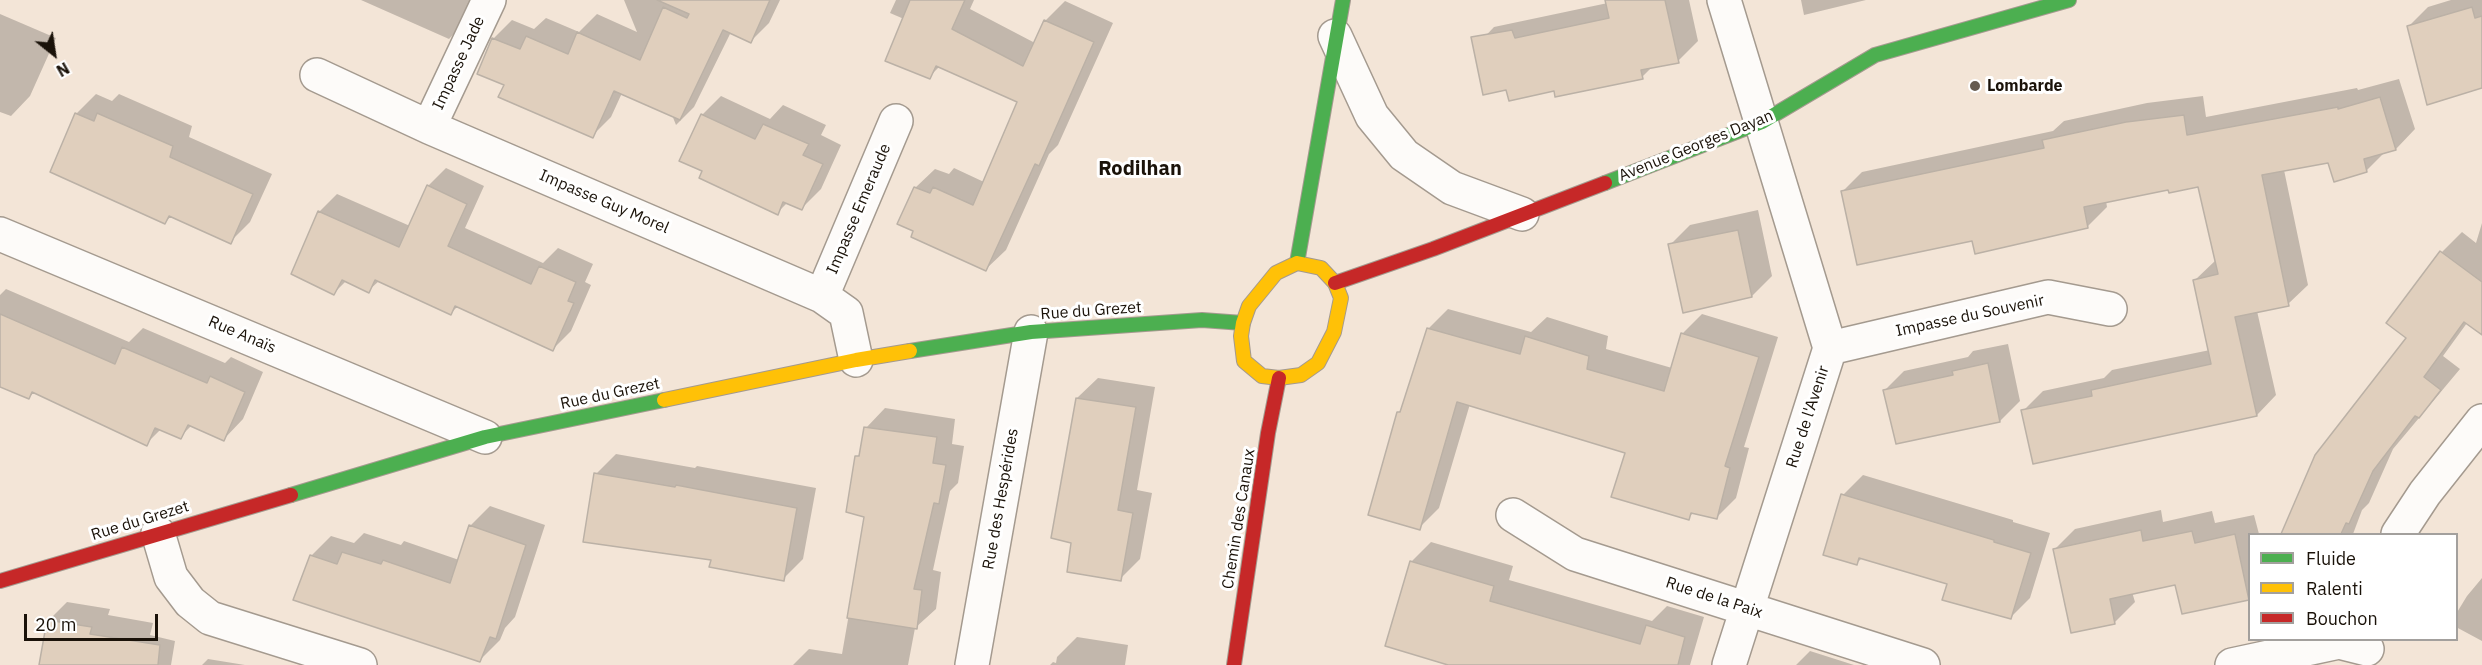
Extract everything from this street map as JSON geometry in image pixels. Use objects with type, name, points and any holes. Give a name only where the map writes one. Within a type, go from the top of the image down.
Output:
[{"type":"street","name":"Impasse Jade","points":[[429,127],[489,0]]},
{"type":"street","points":[[1297,262],[1342,0]]},
{"type":"street","name":"Rue de l'Avenir","points":[[1724,0],[1830,348],[1729,665]]},
{"type":"street","name":"Avenue Georges Dayan","points":[[1335,283],[1762,122],[1875,55],[2069,0]]},
{"type":"street","points":[[1335,36],[1372,116],[1404,155],[1452,188],[1522,214]]},
{"type":"street","name":"Impasse Guy Morel","points":[[317,75],[429,127],[822,296],[846,313],[856,360]]},
{"type":"street","name":"Impasse Emeraude","points":[[822,296],[896,121]]},
{"type":"street","name":"Rue Anaïs","points":[[0,234],[485,437]]},
{"type":"street","points":[[1297,262],[1321,268],[1335,283],[1341,298],[1334,332],[1318,363],[1302,375],[1279,378],[1262,376],[1244,361],[1241,336],[1248,306],[1276,273],[1297,262]]},
{"type":"street","name":"Impasse du Souvenir","points":[[1830,348],[2048,297],[2110,309]]},
{"type":"street","name":"Rue du Grezet","points":[[0,581],[158,532],[485,437],[856,360],[1031,332],[1202,320],[1243,324]]},
{"type":"street","name":"Rue des Hespérides","points":[[972,665],[1031,332]]},
{"type":"street","name":"Chemin des Canaux","points":[[1234,665],[1268,433],[1279,378]]},
{"type":"street","points":[[2399,533],[2425,493],[2482,421]]},
{"type":"street","name":"Rue de la Paix","points":[[1513,515],[1575,554],[1923,665]]},
{"type":"street","points":[[158,532],[171,577],[190,602],[210,618],[360,665]]},
{"type":"street","points":[[2232,665],[2339,642],[2367,651]]},
{"type":"building","points":[[657,0],[770,0],[751,43],[723,30],[680,120],[614,91],[593,138],[498,97],[504,85],[477,74],[492,38],[520,49],[526,36],[568,54],[577,32],[640,60],[663,7],[687,18],[689,14]]},
{"type":"building","points":[[910,0],[965,0],[952,29],[1023,66],[1044,20],[1094,42],[1039,166],[1035,164],[986,271],[911,237],[913,231],[897,224],[914,187],[930,193],[933,187],[973,205],[1017,102],[936,66],[930,79],[885,61]]},
{"type":"building","points":[[1605,0],[1665,0],[1679,63],[1641,70],[1643,79],[1555,97],[1554,91],[1509,101],[1506,90],[1483,95],[1471,37],[1512,30],[1515,38],[1609,18]]},
{"type":"building","points":[[2472,7],[2475,18],[2482,16],[2482,88],[2427,105],[2407,26]]},
{"type":"building","points":[[2380,97],[2396,150],[2364,159],[2367,172],[2334,182],[2328,163],[2262,175],[2289,306],[2235,317],[2257,416],[2033,464],[2021,410],[2092,396],[2091,390],[2211,364],[2193,280],[2218,274],[2198,187],[2169,193],[2168,190],[2084,207],[2088,228],[1975,254],[1972,241],[1857,265],[1841,191],[2044,148],[2042,140],[2126,122],[2184,115],[2187,135],[2338,107],[2338,109]]},
{"type":"building","points":[[75,113],[94,121],[97,113],[173,146],[170,157],[253,194],[231,244],[169,216],[165,224],[50,172]]},
{"type":"building","points":[[701,114],[755,139],[763,124],[809,144],[803,155],[823,164],[802,210],[783,202],[778,215],[699,178],[702,171],[679,161]]},
{"type":"building","points":[[427,185],[467,204],[448,246],[531,284],[539,266],[576,282],[568,301],[574,303],[553,351],[455,306],[451,315],[375,280],[369,293],[342,280],[334,295],[291,274],[318,211],[399,247]]},
{"type":"building","points":[[1738,230],[1752,297],[1683,313],[1668,244]]},
{"type":"building","points":[[2440,251],[2482,282],[2482,335],[2464,322],[2424,377],[2441,390],[2419,418],[2415,416],[2373,471],[2349,524],[2346,523],[2341,533],[2281,533],[2315,455],[2406,338],[2386,323]]},
{"type":"building","points":[[0,314],[115,364],[122,347],[207,383],[210,376],[245,392],[224,441],[188,425],[181,439],[155,428],[147,446],[32,392],[29,399],[0,387]]},
{"type":"building","points":[[1427,328],[1520,354],[1525,336],[1589,356],[1587,369],[1664,391],[1681,333],[1759,357],[1725,466],[1730,468],[1717,519],[1691,513],[1689,520],[1611,497],[1625,453],[1457,402],[1420,530],[1368,515],[1397,412],[1400,412]]},
{"type":"building","points":[[1988,363],[2000,422],[1896,444],[1883,390],[1953,375],[1952,371]]},
{"type":"building","points":[[1076,398],[1136,407],[1118,510],[1133,513],[1121,581],[1067,572],[1071,543],[1051,538]]},
{"type":"building","points":[[864,427],[937,437],[933,463],[946,465],[939,504],[934,503],[914,589],[922,590],[917,629],[847,618],[864,517],[846,512],[855,456],[859,456]]},
{"type":"building","points":[[594,473],[675,487],[676,485],[797,508],[784,581],[709,567],[711,560],[583,542]]},
{"type":"building","points":[[1841,494],[2031,553],[2011,619],[1942,600],[1947,584],[1859,558],[1857,565],[1823,555]]},
{"type":"building","points":[[469,525],[526,545],[496,639],[490,637],[480,662],[293,600],[310,555],[337,564],[342,552],[381,564],[383,560],[450,583]]},
{"type":"building","points":[[2141,530],[2143,541],[2192,531],[2195,543],[2235,534],[2248,600],[2182,614],[2175,585],[2110,599],[2115,624],[2071,633],[2053,549]]},
{"type":"building","points":[[1410,561],[1494,586],[1490,601],[1640,644],[1646,625],[1685,637],[1678,665],[1448,665],[1385,646]]},
{"type":"building","points":[[47,620],[92,627],[90,634],[160,645],[158,665],[39,665]]},
{"type":"traffic: fast","points":[[1297,263],[1343,0]]},
{"type":"traffic: fast","points":[[1605,183],[1762,122],[1875,55],[2069,0]]},
{"type":"traffic: fast","points":[[910,351],[1031,332],[1202,320],[1243,323]]},
{"type":"traffic: fast","points":[[291,495],[485,437],[664,400]]},
{"type":"traffic: slow","points":[[1297,263],[1321,268],[1335,283],[1341,298],[1334,332],[1318,363],[1301,375],[1279,378],[1262,376],[1244,361],[1241,336],[1243,323],[1249,306],[1276,273],[1297,263]]},
{"type":"traffic: slow","points":[[664,400],[910,351]]},
{"type":"traffic: jam","points":[[1335,283],[1433,249],[1605,183]]},
{"type":"traffic: jam","points":[[1234,665],[1268,433],[1279,378]]},
{"type":"traffic: jam","points":[[0,581],[291,495]]},
{"type":"place","name":"Lombarde","points":[[1975,86]]},
{"type":"district","name":"Rodilhan","points":[[1140,169]]}]
